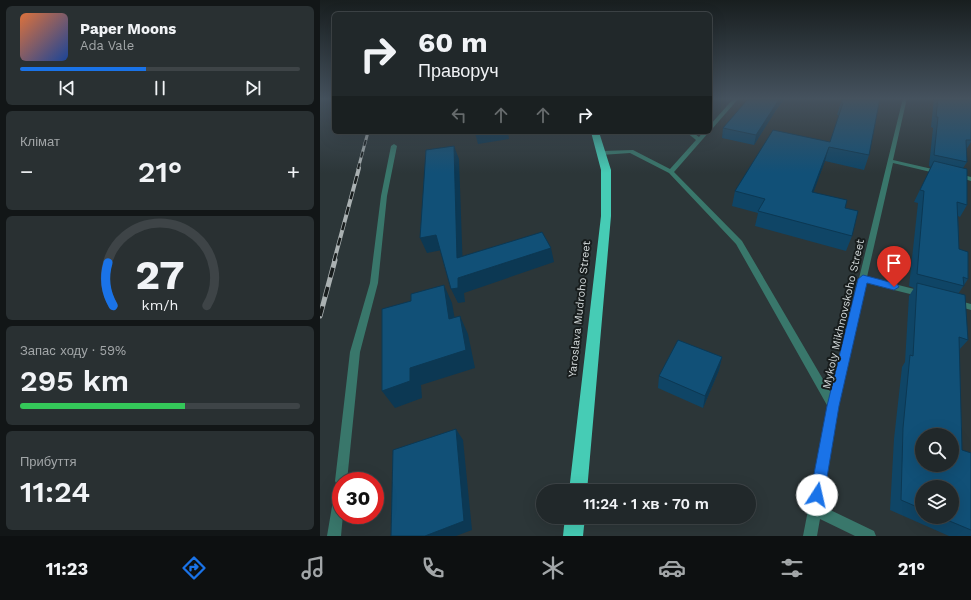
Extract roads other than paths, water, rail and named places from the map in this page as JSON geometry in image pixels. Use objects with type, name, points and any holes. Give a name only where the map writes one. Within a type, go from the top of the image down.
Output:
[{"type":"highway","name":"Yaroslava Mudroho Street","points":[[579,484],[606,216],[606,170],[596,134]]},
{"type":"highway","points":[[573,536],[574,524]]},
{"type":"street","name":"Mykoly Mikhnovskoho Street","points":[[810,536],[833,406],[899,123]]},
{"type":"street","points":[[692,134],[699,140]]},
{"type":"street","points":[[671,172],[704,134]]},
{"type":"street","points":[[343,472],[355,352],[374,283],[384,196],[394,146]]},
{"type":"street","points":[[601,153],[631,151],[671,172],[739,243],[833,406]]},
{"type":"street","points":[[891,161],[971,179]]},
{"type":"street","points":[[863,279],[932,297]]},
{"type":"street","points":[[948,301],[971,307]]},
{"type":"street","points":[[814,510],[869,536]]},
{"type":"street","points":[[334,536],[336,524]]},
{"type":"railway","points":[[358,169],[367,134]]},
{"type":"railway","points":[[334,261],[359,168]]},
{"type":"railway","points":[[320,316],[335,260]]}]
